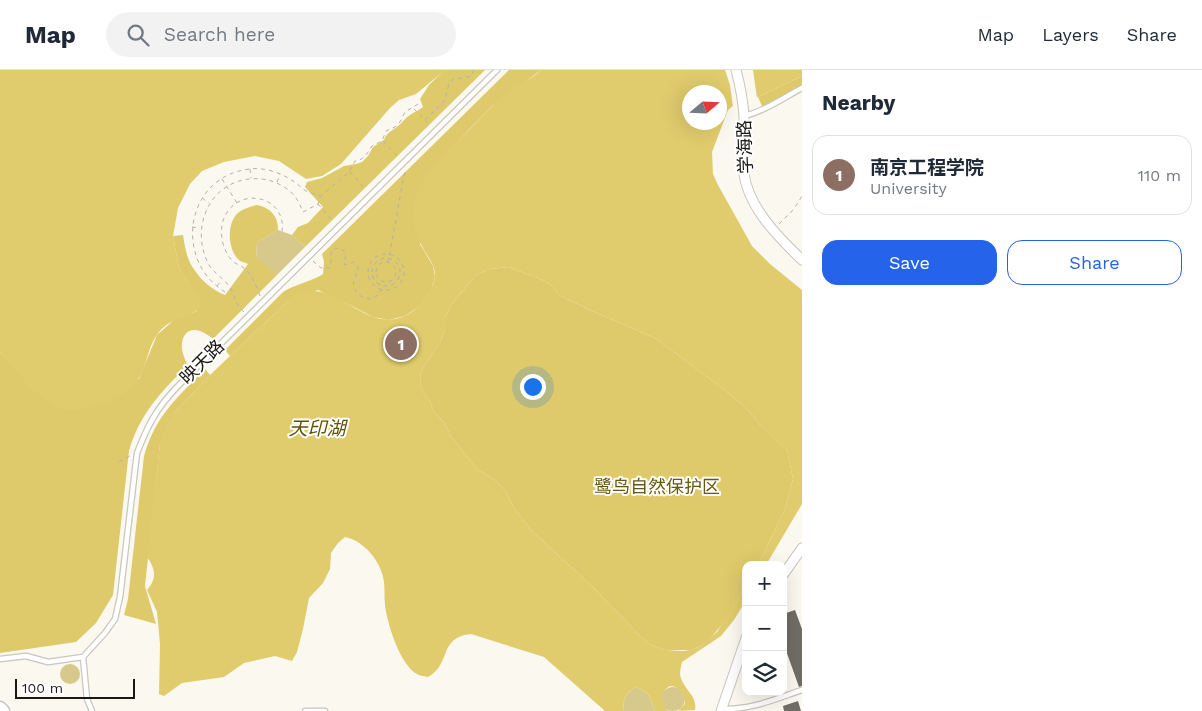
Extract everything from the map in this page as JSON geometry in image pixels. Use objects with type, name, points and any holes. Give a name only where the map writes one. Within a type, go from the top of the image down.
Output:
[{"type":"street","name":"学海路","points":[[736,70],[744,116],[744,175],[749,191],[760,213],[802,260]]},
{"type":"street","points":[[787,569],[802,548]]},
{"type":"street","points":[[722,710],[742,650]]},
{"type":"street","points":[[0,708],[3,711]]},
{"type":"lane","name":"映天路","points":[[83,657],[106,633],[114,619],[122,582],[137,453],[144,434],[156,412],[165,400],[497,70]]},
{"type":"lane","points":[[744,116],[771,106],[802,88]]},
{"type":"lane","points":[[0,659],[26,656],[48,662],[83,657],[87,699],[92,711]]},
{"type":"lane","points":[[722,710],[753,707],[802,690]]},
{"type":"lane","points":[[305,711],[325,711]]},
{"type":"path","points":[[425,120],[445,100],[449,83],[474,75],[474,70]]},
{"type":"path","points":[[244,312],[236,305],[229,286],[208,263],[203,251],[201,228],[204,213],[217,194],[227,187],[251,179],[262,179],[276,182],[287,189],[296,198],[303,212],[318,204],[321,196],[349,172],[355,162],[362,159],[372,146],[382,141],[386,131],[400,122],[405,112],[418,104]]},
{"type":"path","points":[[414,108],[432,127]]},
{"type":"path","points":[[382,141],[400,158]]},
{"type":"path","points":[[388,262],[405,168]]},
{"type":"path","points":[[250,169],[251,179]]},
{"type":"path","points":[[225,292],[216,287],[200,267],[194,247],[192,227],[202,198],[209,188],[234,172],[264,169],[280,174],[305,190],[321,196]]},
{"type":"path","points":[[349,172],[367,191]]},
{"type":"path","points":[[276,182],[280,174]]},
{"type":"path","points":[[221,179],[237,204]]},
{"type":"path","points":[[773,228],[794,208],[802,196]]},
{"type":"path","points":[[202,198],[210,203]]},
{"type":"path","points":[[260,296],[250,275],[229,256],[223,244],[221,234],[222,223],[230,209],[247,199],[256,198],[273,204],[282,220],[282,232]]},
{"type":"path","points":[[318,204],[334,223]]},
{"type":"path","points":[[192,227],[201,228]]},
{"type":"path","points":[[312,260],[320,268],[326,269],[331,266],[330,256],[333,250],[335,248],[343,250],[346,254],[345,265],[353,262],[357,266],[358,271],[354,284],[359,294],[366,299],[371,299],[376,297],[381,290]]},
{"type":"path","points":[[383,253],[390,254],[400,260],[403,265],[404,276],[402,282],[393,289],[381,290],[371,283],[367,271],[372,259],[383,253]]},
{"type":"path","points":[[384,258],[389,258],[398,264],[400,274],[396,283],[386,286],[377,283],[372,274],[375,264],[384,258]]},
{"type":"path","points":[[388,262],[396,270],[394,278],[387,282],[380,279],[377,272],[380,265],[388,262]]},
{"type":"path","points":[[200,267],[208,263]]},
{"type":"path","points":[[216,287],[222,280]]},
{"type":"path","points":[[119,462],[131,456]]},
{"type":"shaded area","points":[[278,230],[292,235],[305,247],[277,275],[256,258],[257,242]]},
{"type":"shaded area","points":[[70,664],[77,667],[80,674],[77,681],[70,684],[63,681],[60,674],[63,667]]},
{"type":"shaded area","points":[[637,687],[648,694],[655,711],[624,711],[626,696]]},
{"type":"shaded area","points":[[673,687],[682,690],[685,699],[682,708],[673,711],[664,708],[661,699],[664,690]]},
{"type":"green space","points":[[444,70],[485,70],[305,247],[292,235],[298,227],[308,223],[323,207],[305,187],[307,182],[322,178],[344,166],[362,162],[373,147],[384,140],[408,116],[423,107],[420,99],[429,85]]},
{"type":"green space","points":[[509,70],[541,70],[492,106],[434,166],[420,244],[433,266],[435,277],[431,290],[421,305],[405,316],[389,320],[373,317],[318,290],[288,301],[230,356],[225,350],[283,292],[323,274],[324,262],[322,254]]},
{"type":"green space","points":[[802,76],[802,85],[762,106],[758,97]]},
{"type":"green space","points":[[257,205],[273,213],[277,221],[278,230],[257,242],[256,257],[277,275],[213,339],[196,330],[185,334],[182,340],[182,348],[188,365],[160,394],[145,414],[129,451],[113,595],[96,623],[76,642],[0,653],[0,352],[33,389],[139,379],[157,335],[175,319],[197,311],[189,283],[179,268],[173,236],[183,235],[189,261],[197,274],[213,289],[225,295],[248,264],[239,260],[235,255],[231,245],[230,228],[236,215],[247,208]]},
{"type":"green space","name":"鹭鸟自然保护区","points":[[508,267],[538,278],[551,285],[559,295],[655,338],[727,392],[749,411],[760,425],[787,450],[793,479],[785,509],[760,561],[742,561],[742,592],[724,622],[709,640],[701,646],[690,650],[665,650],[651,645],[640,636],[595,589],[531,530],[514,508],[505,490],[495,480],[477,469],[450,435],[445,423],[434,412],[430,401],[423,392],[420,382],[421,371],[440,343],[445,330],[445,318],[452,304],[476,275],[490,269]]},
{"type":"green space","points":[[205,369],[210,375],[174,413],[160,444],[145,586],[156,624],[124,615],[128,599],[144,456],[155,429],[168,408]]},
{"type":"water","points":[[0,70],[445,70],[416,94],[399,100],[341,164],[322,176],[306,179],[279,161],[255,156],[224,162],[202,171],[190,184],[178,208],[173,236],[179,268],[201,300],[202,307],[173,321],[162,329],[151,346],[140,376],[128,390],[108,402],[73,410],[62,409],[42,397],[23,379],[0,352]]},
{"type":"water","name":"天印湖","points":[[541,70],[802,70],[802,76],[758,97],[734,105],[727,113],[727,85],[682,85],[682,130],[720,130],[712,152],[713,174],[718,185],[752,246],[770,264],[802,290],[802,504],[768,561],[760,561],[785,509],[793,479],[787,450],[760,425],[749,411],[727,392],[655,338],[559,295],[551,285],[538,278],[508,267],[490,269],[476,275],[452,304],[445,318],[445,330],[440,343],[421,371],[420,382],[423,392],[430,401],[434,412],[445,423],[450,435],[477,469],[495,480],[505,490],[514,508],[531,530],[595,589],[651,645],[665,650],[683,651],[701,646],[717,632],[742,591],[742,607],[721,636],[682,662],[681,679],[694,700],[695,710],[678,711],[685,704],[684,697],[680,689],[670,686],[662,695],[662,702],[669,711],[655,711],[648,694],[637,687],[626,696],[624,711],[605,711],[544,657],[471,634],[461,636],[449,645],[435,672],[428,677],[418,675],[405,662],[395,643],[386,613],[383,575],[376,560],[366,548],[345,537],[331,553],[330,569],[323,583],[309,598],[297,652],[292,661],[275,656],[244,663],[224,677],[182,683],[164,696],[159,694],[160,644],[157,612],[147,590],[154,578],[154,570],[147,557],[160,444],[166,426],[174,413],[210,375],[288,301],[300,293],[317,291],[330,295],[380,319],[393,319],[414,311],[424,301],[435,277],[432,264],[417,236],[414,224],[413,207],[418,191],[429,172],[496,102],[510,90]]},
{"type":"pier","points":[[725,70],[753,70],[757,98],[733,107],[730,85]]},
{"type":"building","points":[[795,610],[802,629],[802,686],[799,687],[787,653],[787,613]]},
{"type":"building","points":[[798,701],[801,711],[784,711],[783,706]]},
{"type":"place","name":"南京工程学院","points":[[401,344]]}]
